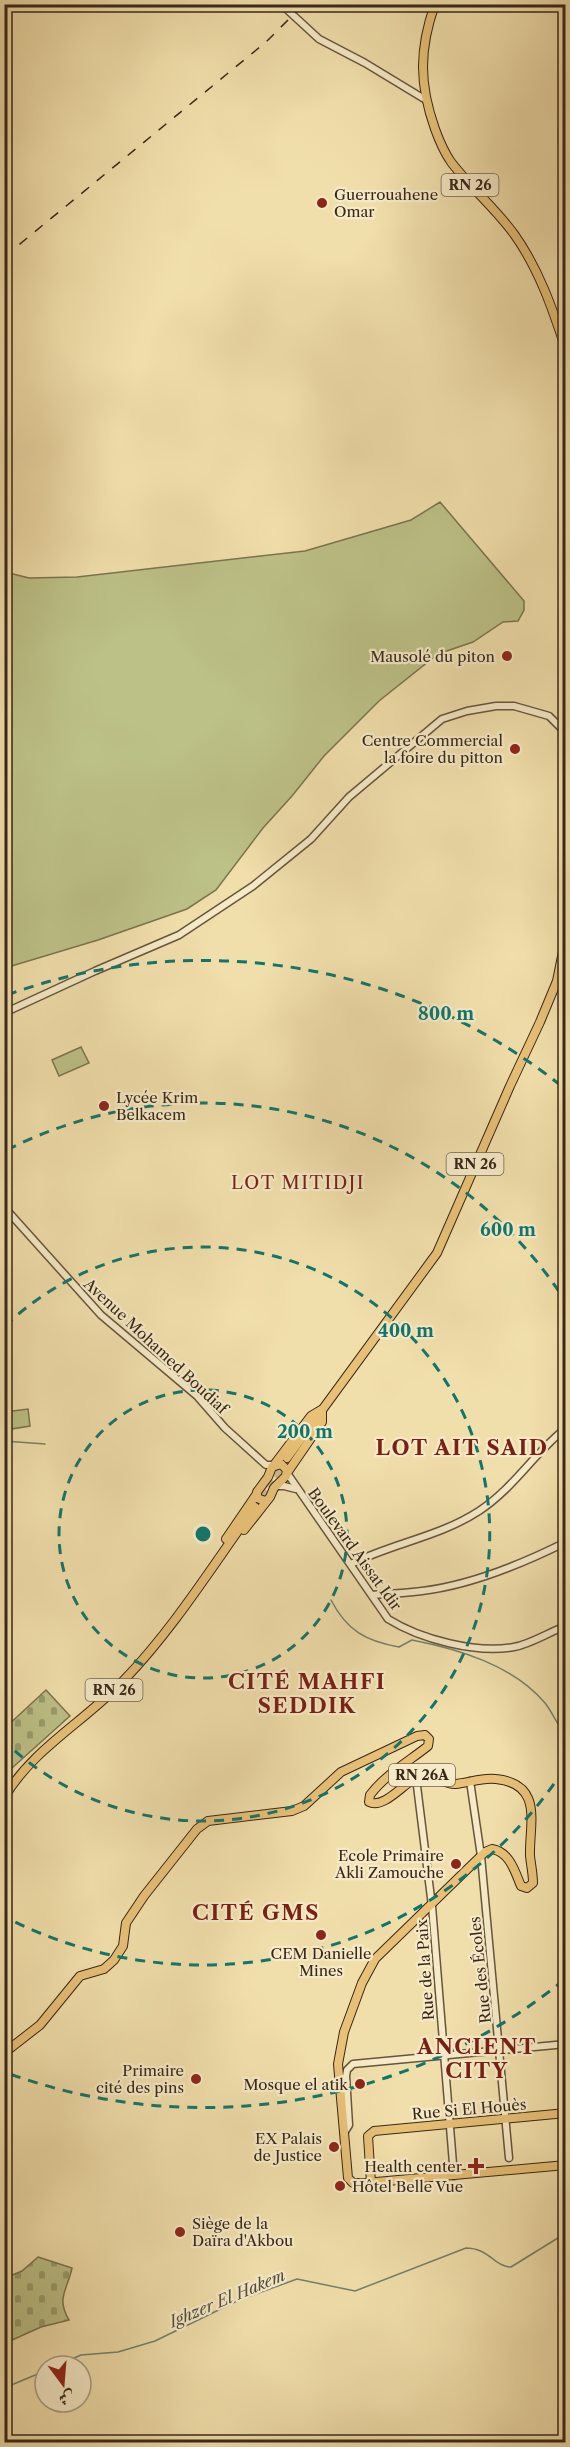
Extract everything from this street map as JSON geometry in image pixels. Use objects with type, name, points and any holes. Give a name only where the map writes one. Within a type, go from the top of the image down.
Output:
[{"type":"main road","name":"RN 26","points":[[435,4],[427,28],[422,67],[426,100],[440,142],[449,160],[514,234],[537,273],[554,312],[566,350]]},
{"type":"main road","name":"RN 26","points":[[287,1458],[437,1253],[557,981],[566,936]]},
{"type":"main road","name":"RN 26","points":[[210,1569],[214,1556],[270,1474],[270,1465],[311,1416],[322,1410]]},
{"type":"main road","name":"RN 26","points":[[210,1569],[221,1562],[275,1486],[287,1473],[322,1422],[322,1410]]},
{"type":"main road","points":[[270,1465],[283,1465],[287,1473]]},
{"type":"main road","points":[[256,1495],[262,1502],[265,1501]]},
{"type":"main road","name":"RN 26","points":[[4,1798],[30,1765],[138,1666],[255,1507]]},
{"type":"main road","name":"RN 26A","points":[[4,2053],[40,2025],[80,1976],[104,1969],[114,1960],[123,1946],[126,1923],[132,1914],[175,1854],[197,1829],[208,1821],[292,1810],[304,1806],[326,1785],[354,1765],[423,1734],[429,1738],[428,1746],[408,1759],[381,1782],[370,1795],[369,1802],[375,1804],[381,1802],[416,1778],[430,1774],[450,1783],[497,1779],[522,1790],[528,1797],[532,1817],[530,1856],[533,1883],[527,1888],[521,1886],[514,1869],[499,1850],[492,1849],[481,1856]]},
{"type":"main road","points":[[481,1856],[375,1959],[362,1983],[344,2032],[338,2064],[347,2170],[350,2180],[356,2183],[370,2183],[566,2165]]},
{"type":"main road","name":"Rue Si El Houès","points":[[370,2183],[368,2136],[374,2131],[566,2113]]},
{"type":"street","points":[[281,4],[319,39],[365,63],[426,100]]},
{"type":"street","points":[[4,1013],[180,935],[195,925],[253,886],[311,839],[349,797],[442,719],[466,711],[496,706],[514,706],[549,716],[566,733]]},
{"type":"street","name":"Avenue Mohamed Boudiaf","points":[[4,1207],[100,1315],[197,1396],[225,1428],[270,1465]]},
{"type":"street","points":[[351,1564],[443,1531],[480,1511],[516,1481],[545,1444],[566,1428]]},
{"type":"street","name":"Boulevard Aissat Idir","points":[[287,1473],[388,1619],[406,1630],[471,1648],[494,1649],[516,1647],[566,1626]]},
{"type":"street","name":"Boulevard Aissat Idir","points":[[275,1486],[284,1485],[297,1490]]},
{"type":"street","points":[[372,1595],[423,1591],[454,1585],[501,1570],[566,1542]]},
{"type":"street","name":"Rue de la Paix","points":[[416,1778],[432,1906],[454,2176]]},
{"type":"street","name":"Rue des Écoles","points":[[470,1781],[481,1856],[509,2158]]},
{"type":"street","points":[[344,2133],[348,2125],[346,2076],[350,2065],[566,2044]]},
{"type":"green space","points":[[440,502],[524,601],[524,610],[518,621],[503,622],[473,642],[438,654],[379,701],[324,756],[263,828],[216,890],[187,909],[98,940],[5,968],[5,572],[29,578],[77,577],[305,551],[411,520]]},
{"type":"green space","points":[[81,1047],[89,1063],[59,1076],[52,1060]]},
{"type":"green space","points":[[28,1409],[30,1426],[5,1430],[5,1412]]},
{"type":"green space","points":[[46,1690],[70,1716],[12,1768],[5,1760],[5,1728]]},
{"type":"green space","points":[[38,2257],[72,2268],[63,2300],[69,2320],[41,2327],[10,2341],[5,2341],[5,2278],[22,2271]]},
{"type":"waterway","points":[[4,1441],[45,1444]]},
{"type":"waterway","points":[[331,1600],[344,1620],[367,1638],[399,1647],[412,1640],[448,1648],[484,1661],[517,1678],[545,1703],[566,1735]]},
{"type":"waterway","name":"Ighzer El Hakem","points":[[93,2354],[118,2352],[155,2341],[237,2301],[297,2279],[355,2291],[466,2248],[480,2251],[500,2264],[511,2267],[566,2233]]},
{"type":"waterway","name":"Ighzer El Hakem","points":[[4,2388],[33,2376]]},
{"type":"tunnel","points":[[255,1507],[285,1462]]},
{"type":"railway","points":[[4,257],[266,42],[304,4]]},
{"type":"place","name":"Guerrouahene Omar","points":[[322,203]]},
{"type":"place","name":"Mausolé du piton","points":[[507,656]]},
{"type":"place","name":"Centre Commercial la foire du pitton","points":[[515,749]]},
{"type":"place","name":"Lycée Krim Belkacem","points":[[104,1106]]},
{"type":"place","name":"Ecole Primaire Akli Zamouche","points":[[456,1864]]},
{"type":"place","name":"CEM Danielle Mines","points":[[321,1935]]},
{"type":"place","name":"Primaire cité des pins","points":[[196,2079]]},
{"type":"place","name":"Mosque el atik","points":[[360,2084]]},
{"type":"place","name":"EX Palais de Justice","points":[[334,2147]]},
{"type":"place","name":"Health center","points":[[476,2166]]},
{"type":"place","name":"Hôtel Belle Vue","points":[[340,2186]]},
{"type":"place","name":"Siège de la Daïra d'Akbou","points":[[180,2232]]},
{"type":"district","name":"LOT MITIDJI","points":[[298,1183]]},
{"type":"district","name":"LOT AIT SAID","points":[[462,1447]]},
{"type":"district","name":"CITÉ MAHFI SEDDIK","points":[[307,1693]]},
{"type":"district","name":"CITÉ GMS","points":[[256,1912]]},
{"type":"district","name":"ANCIENT CITY","points":[[477,2058]]}]
